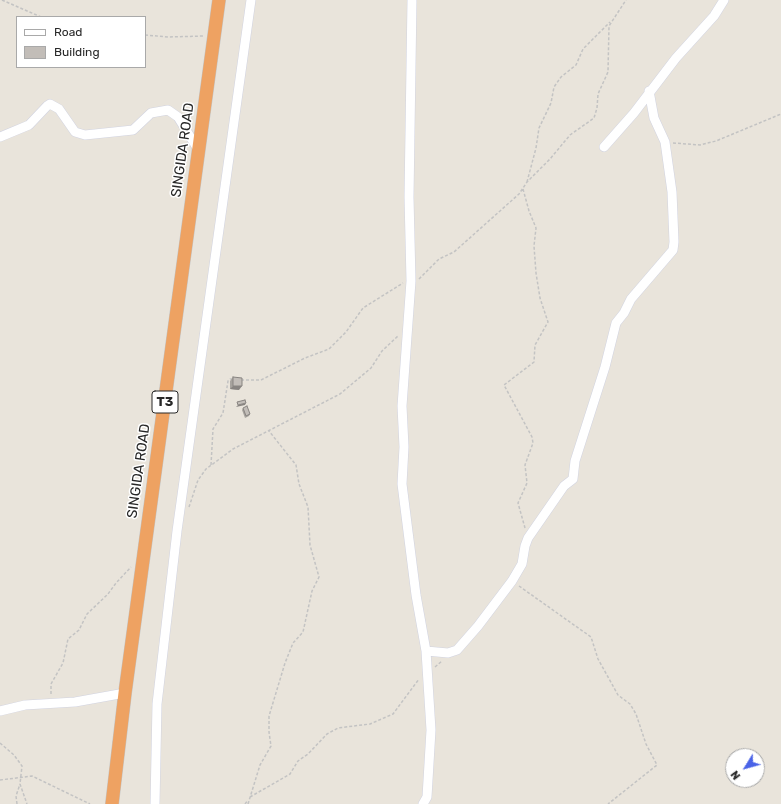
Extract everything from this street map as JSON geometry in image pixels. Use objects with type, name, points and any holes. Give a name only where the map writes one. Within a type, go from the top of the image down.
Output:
[{"type":"highway","name":"SINGIDA ROAD","points":[[112,804],[125,693],[219,0]]},
{"type":"street","points":[[155,804],[157,704],[176,539],[252,0]]},
{"type":"street","points":[[412,0],[409,197],[411,281],[402,406],[404,447],[402,484],[416,595],[426,651],[431,730],[427,797],[423,804]]},
{"type":"street","points":[[604,147],[634,113],[649,91],[714,16],[724,0]]},
{"type":"street","points":[[426,651],[448,653],[457,650],[478,626],[512,581],[522,564],[526,542],[563,488],[573,479],[575,461],[606,364],[616,323],[624,313],[631,299],[673,250],[672,192],[665,142],[654,118],[649,91]]},
{"type":"street","points":[[0,137],[29,125],[50,104],[59,110],[75,132],[85,135],[133,130],[151,113],[168,110],[178,117],[199,151]]},
{"type":"street","points":[[0,711],[25,705],[91,700],[125,693]]},
{"type":"path","points":[[2,0],[39,16]]},
{"type":"path","points":[[528,182],[539,128],[551,103],[554,87],[561,77],[576,65],[584,49],[611,20],[626,0]]},
{"type":"path","points":[[211,465],[213,429],[223,413],[230,379],[261,380],[305,358],[329,349],[346,332],[363,308],[403,283],[418,281],[439,259],[454,252],[519,194],[570,135],[591,122],[596,114],[598,94],[608,72],[608,31],[611,20]]},
{"type":"path","points":[[146,35],[168,37],[214,36]]},
{"type":"path","points":[[665,142],[700,145],[716,141],[781,114]]},
{"type":"path","points":[[523,189],[528,201],[529,211],[536,228],[534,246],[536,273],[540,298],[548,322],[535,346],[534,362],[504,385],[532,437],[533,444],[525,465],[527,483],[518,503],[524,520],[526,542]]},
{"type":"path","points":[[186,513],[198,480],[211,465],[233,450],[340,394],[371,368],[382,351],[409,325]]},
{"type":"path","points":[[248,804],[260,765],[271,746],[269,716],[285,663],[293,643],[302,632],[312,591],[319,577],[310,545],[307,505],[296,465],[269,432]]},
{"type":"path","points":[[51,704],[51,684],[62,663],[68,639],[79,630],[85,617],[107,596],[116,583],[144,555]]},
{"type":"path","points":[[512,581],[591,637],[598,659],[618,695],[630,704],[636,714],[646,744],[657,765],[608,804]]},
{"type":"path","points":[[245,804],[249,798],[290,774],[297,763],[327,734],[338,728],[370,724],[380,718],[393,714],[415,683],[457,650]]},
{"type":"path","points":[[0,743],[19,761],[22,766],[20,784],[16,796],[17,804]]},
{"type":"path","points":[[0,780],[32,776],[90,804]]},
{"type":"path","points":[[20,784],[27,804]]},
{"type":"building","points":[[233,377],[242,378],[242,386],[233,386]]},
{"type":"building","points":[[245,400],[246,403],[238,405],[237,402]]},
{"type":"building","points":[[247,406],[250,414],[246,416],[243,408]]}]
